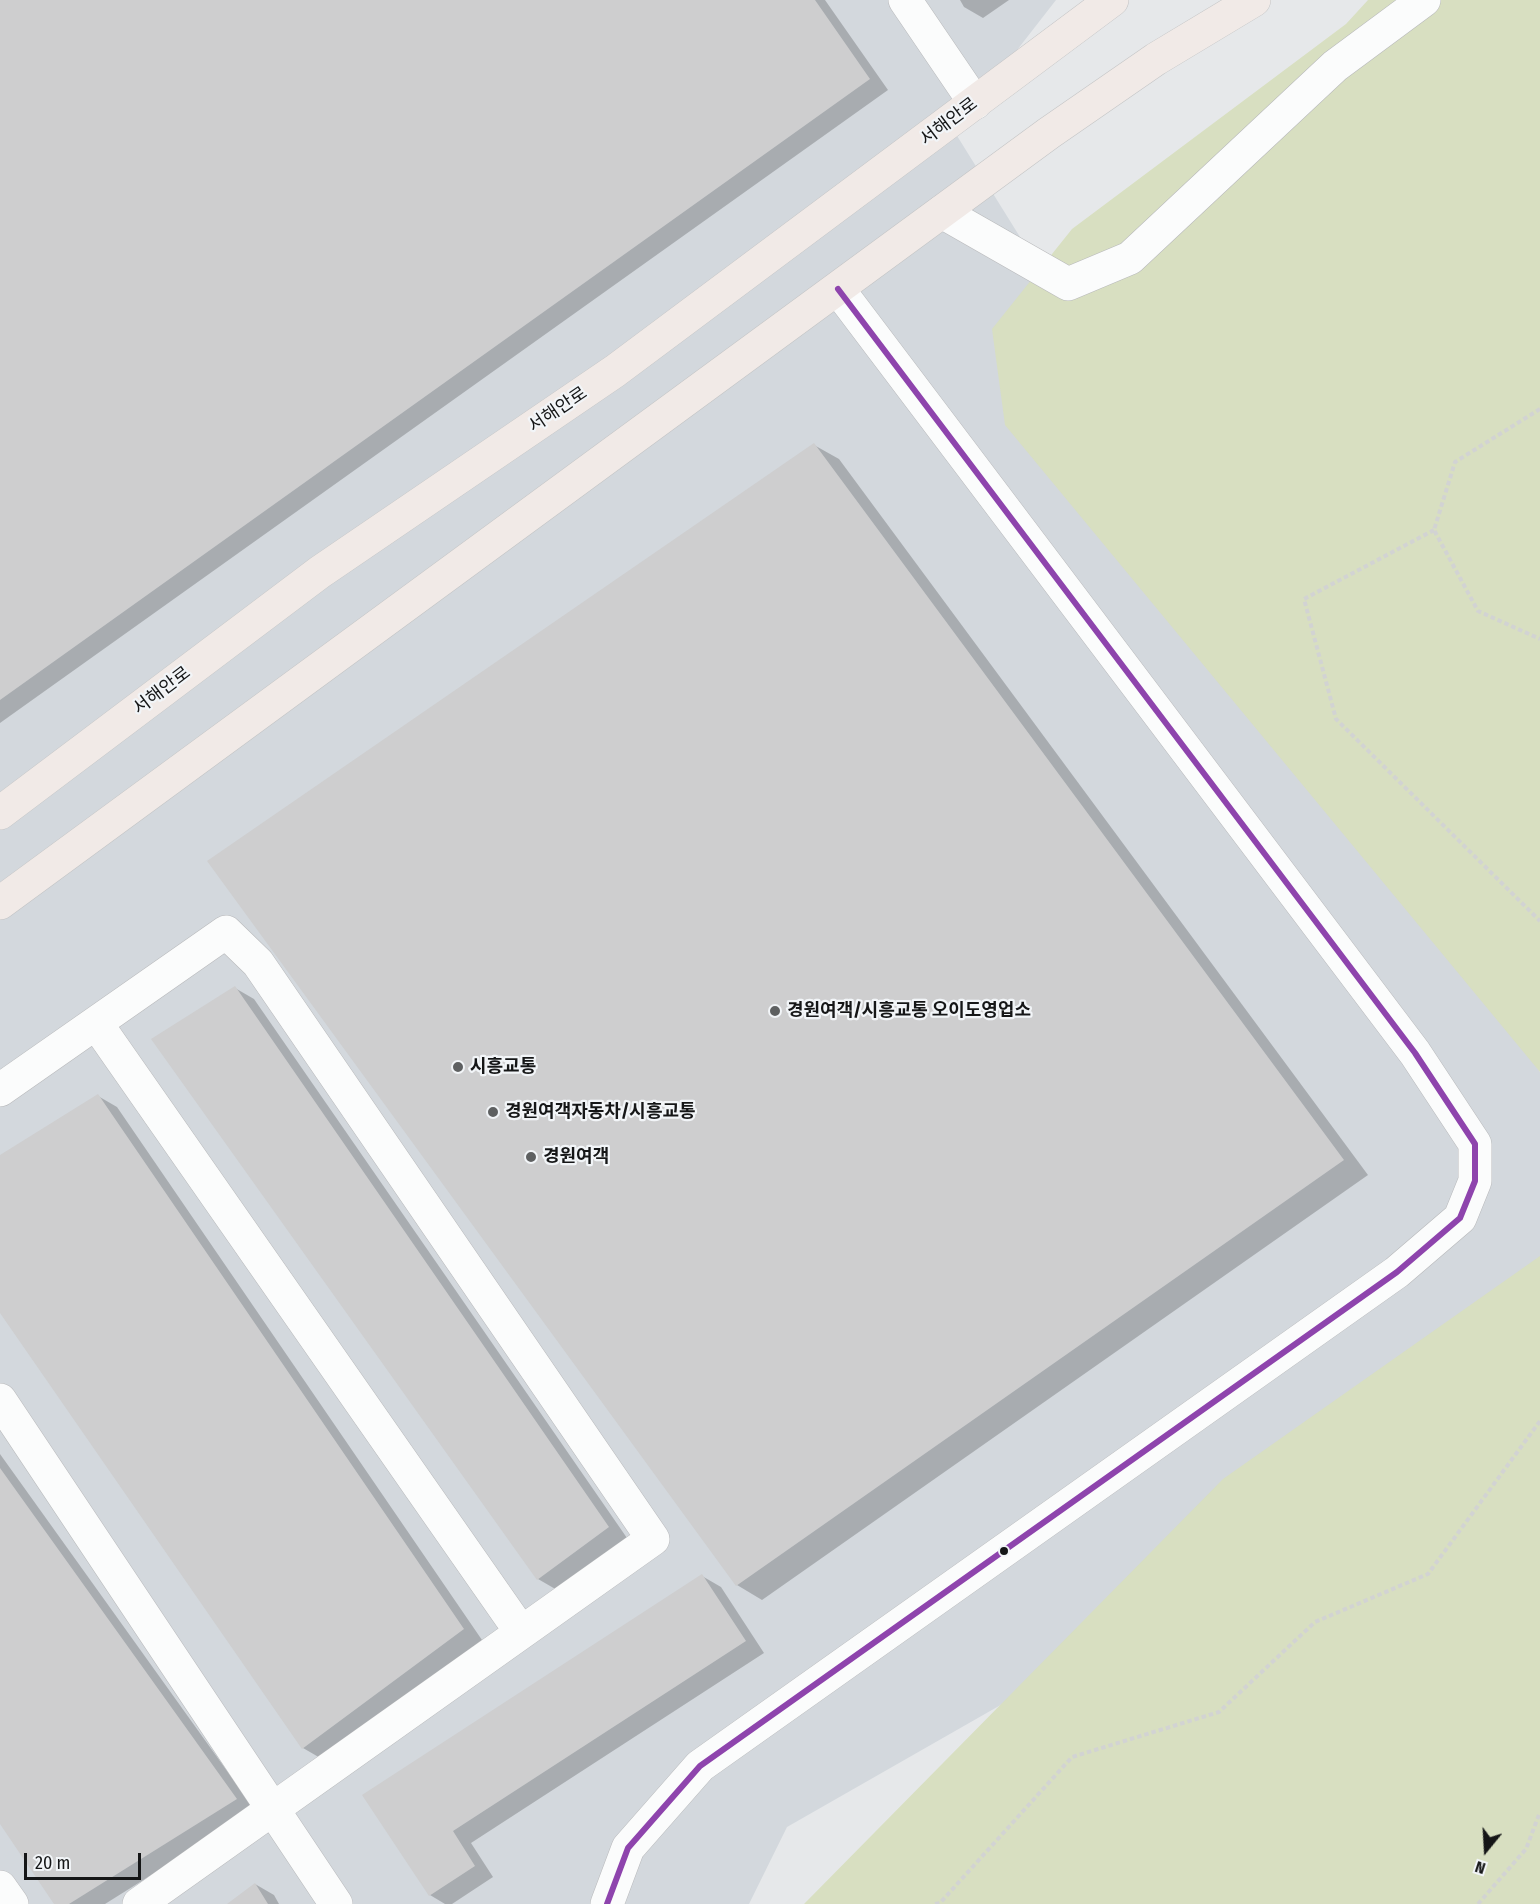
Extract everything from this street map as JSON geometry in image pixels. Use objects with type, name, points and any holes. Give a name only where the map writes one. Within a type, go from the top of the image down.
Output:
[{"type":"main road","name":"서해안로","points":[[0,813],[320,572],[615,371],[1112,0]]},
{"type":"main road","points":[[0,903],[942,212],[1147,66],[1254,0]]},
{"type":"street","points":[[905,0],[975,103]]},
{"type":"street","points":[[942,212],[1068,284],[1130,258],[1335,66],[1424,0]]},
{"type":"street","points":[[607,1904],[628,1848],[700,1766],[1397,1272],[1460,1218],[1475,1181],[1474,1143],[1415,1053],[838,289]]},
{"type":"street","points":[[0,1090],[226,932],[258,963],[653,1539],[139,1904]]},
{"type":"street","points":[[96,1023],[521,1632]]},
{"type":"street","points":[[0,1400],[336,1904]]},
{"type":"street","points":[[0,1887],[12,1904]]},
{"type":"path","points":[[1540,409],[1455,462],[1434,530],[1304,599],[1336,719],[1540,921]]},
{"type":"path","points":[[1434,530],[1478,611],[1540,639]]},
{"type":"path","points":[[935,1904],[940,1903],[1072,1757],[1219,1712],[1315,1622],[1428,1574],[1540,1421]]},
{"type":"path","points":[[1478,1904],[1526,1849],[1540,1812]]},
{"type":"shaded area","points":[[0,0],[1056,0],[954,131],[1540,1072],[1540,1397],[787,1827],[749,1904],[0,1904]]},
{"type":"green space","points":[[1368,0],[1540,0],[1540,1072],[1005,425],[992,329],[1072,229],[1346,24]]},
{"type":"green space","points":[[1540,1256],[1540,1904],[804,1904],[1223,1479]]},
{"type":"building","points":[[0,0],[815,0],[870,79],[0,700]]},
{"type":"building","name":"경원여객/시흥교통 오이도영업소","points":[[814,443],[1344,1160],[736,1586],[207,861]]},
{"type":"building","points":[[235,986],[609,1527],[537,1580],[151,1039]]},
{"type":"building","points":[[98,1094],[464,1629],[302,1749],[0,1313],[0,1155]]},
{"type":"building","points":[[0,1468],[237,1799],[69,1904],[54,1904],[0,1824]]},
{"type":"building","points":[[702,1574],[746,1641],[453,1831],[475,1866],[429,1896],[362,1795]]},
{"type":"building","points":[[255,1883],[268,1904],[227,1904]]},
{"type":"transit line","points":[[607,1904],[628,1848],[700,1766],[1397,1272],[1460,1218],[1475,1181],[1475,1144],[1415,1053],[838,289]]},
{"type":"place","name":"경원여객/시흥교통 오이도영업소","points":[[775,1011]]},
{"type":"place","name":"시흥교통","points":[[458,1067]]},
{"type":"place","name":"경원여객자동차/시흥교통","points":[[493,1112]]},
{"type":"place","name":"경원여객","points":[[531,1157]]}]
